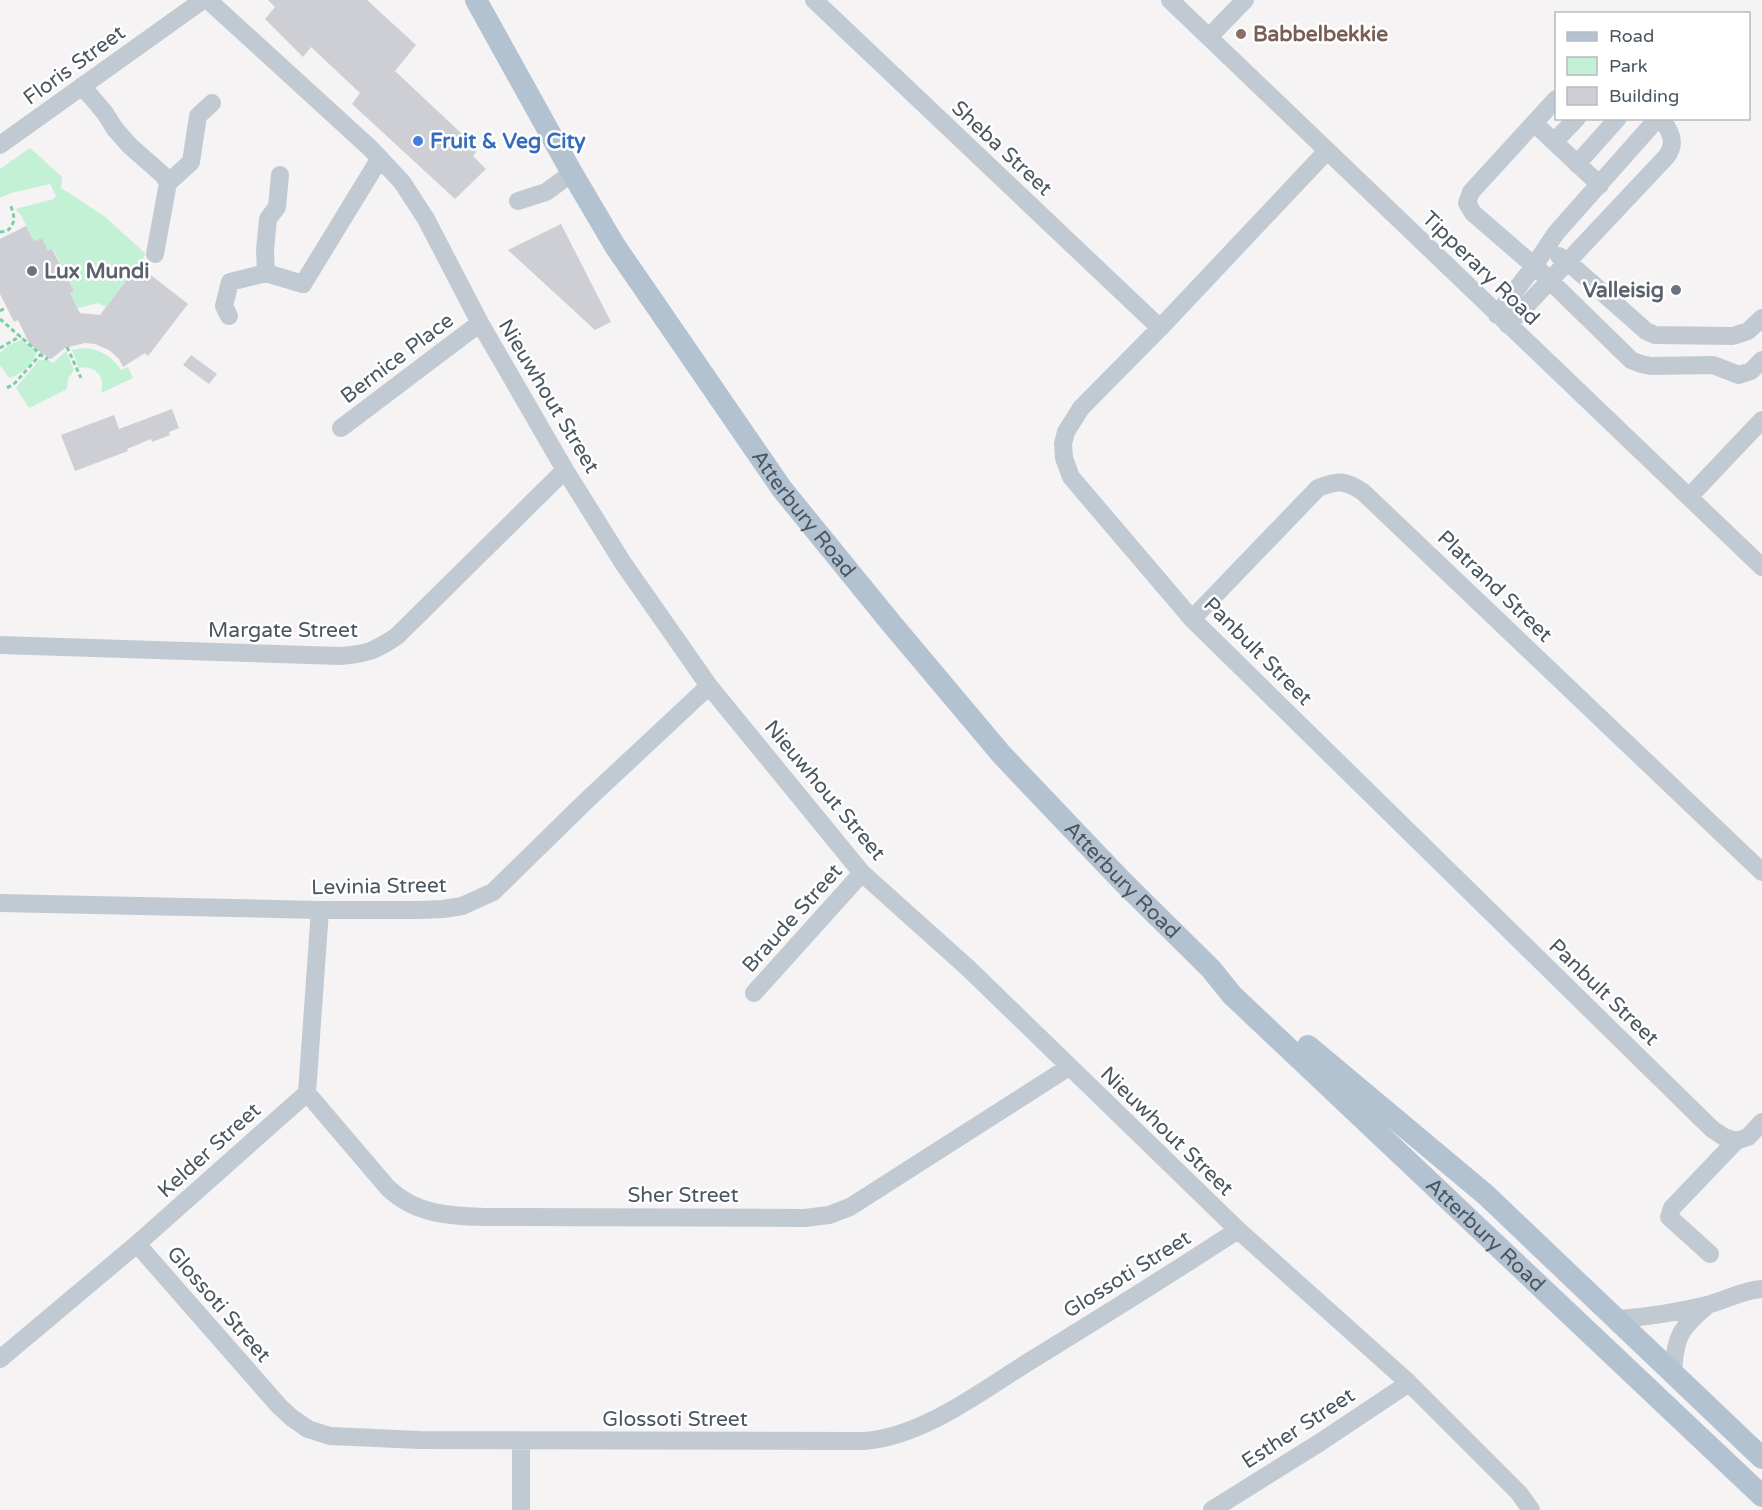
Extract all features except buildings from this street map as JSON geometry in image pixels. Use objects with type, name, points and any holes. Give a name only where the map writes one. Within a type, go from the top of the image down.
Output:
[{"type":"main road","name":"Atterbury Road","points":[[476,0],[615,246],[782,489],[1002,755],[1123,882],[1211,969],[1232,995],[1762,1496]]},
{"type":"main road","name":"Atterbury Road","points":[[1211,969],[1241,988],[1348,1082],[1486,1195],[1762,1458]]},
{"type":"street","name":"Floris Street","points":[[0,146],[202,0]]},
{"type":"street","name":"Nieuwhout Street","points":[[208,0],[370,147],[414,198],[480,323],[623,563],[710,686],[862,873],[968,968],[1238,1230],[1409,1383],[1519,1493],[1531,1510]]},
{"type":"street","name":"Sheba Street","points":[[814,0],[1160,328]]},
{"type":"street","name":"Tipperary Road","points":[[1170,0],[1326,152],[1762,567]]},
{"type":"street","points":[[1209,37],[1245,0]]},
{"type":"street","points":[[82,86],[105,113],[115,129],[136,152],[163,174],[168,183]]},
{"type":"street","points":[[1555,101],[1471,192],[1467,202],[1473,213],[1534,266],[1631,360],[1651,366],[1713,365],[1735,374],[1751,371],[1762,360]]},
{"type":"street","points":[[155,254],[168,183],[191,162],[198,117],[212,103]]},
{"type":"street","points":[[1554,142],[1575,120]]},
{"type":"street","points":[[1577,164],[1616,120]]},
{"type":"street","points":[[1502,320],[1556,233],[1657,120]]},
{"type":"street","points":[[1502,320],[1568,262],[1672,150],[1672,136],[1660,120]]},
{"type":"street","points":[[1534,123],[1599,185]]},
{"type":"street","name":"Panbult Street","points":[[1326,152],[1081,408],[1066,432],[1063,444],[1064,458],[1071,477],[1192,619],[1712,1129],[1736,1141]]},
{"type":"street","points":[[229,316],[224,306],[230,282],[266,273],[303,284],[380,158]]},
{"type":"street","points":[[518,201],[546,192],[572,173]]},
{"type":"street","points":[[266,273],[265,250],[268,219],[277,207],[280,175]]},
{"type":"street","points":[[1546,248],[1568,262],[1646,331],[1655,335],[1733,336],[1748,331],[1762,318]]},
{"type":"street","name":"Bernice Place","points":[[341,428],[480,323]]},
{"type":"street","points":[[1631,360],[1646,331]]},
{"type":"street","points":[[1725,368],[1733,336]]},
{"type":"street","points":[[1689,497],[1762,420]]},
{"type":"street","name":"Margate Street","points":[[0,645],[340,656],[377,650],[403,630],[566,470]]},
{"type":"street","name":"Platrand Street","points":[[1192,619],[1318,488],[1342,481],[1354,486],[1363,492],[1762,872]]},
{"type":"street","name":"Levinia Street","points":[[0,903],[320,910],[443,909],[462,906],[493,892],[587,800],[710,686]]},
{"type":"street","name":"Braude Street","points":[[754,993],[862,873]]},
{"type":"street","points":[[307,1093],[320,910]]},
{"type":"street","name":"Sher Street","points":[[307,1093],[392,1192],[408,1204],[434,1213],[484,1217],[805,1218],[829,1215],[850,1207],[1069,1067]]},
{"type":"street","name":"Kelder Street","points":[[0,1359],[137,1244],[307,1093]]},
{"type":"street","points":[[1710,1254],[1670,1217],[1670,1212],[1736,1141],[1748,1137],[1762,1122]]},
{"type":"street","name":"Glossoti Street","points":[[137,1244],[279,1406],[308,1429],[330,1436],[521,1441],[864,1441],[898,1436],[942,1416],[1238,1230]]},
{"type":"street","points":[[1618,1319],[1657,1315],[1709,1304],[1762,1289]]},
{"type":"street","points":[[1673,1373],[1678,1337],[1690,1319],[1709,1304]]},
{"type":"street","name":"Esther Street","points":[[1212,1510],[1409,1383]]},
{"type":"street","points":[[521,1441],[521,1510]]},
{"type":"path","points":[[0,232],[7,231],[14,221],[10,204]]},
{"type":"path","points":[[0,311],[5,308]]},
{"type":"path","points":[[0,319],[46,359],[48,357]]},
{"type":"path","points":[[0,348],[21,336]]},
{"type":"path","points":[[67,347],[81,378]]},
{"type":"path","points":[[7,388],[15,383],[41,354]]},
{"type":"green space","points":[[30,148],[62,177],[61,188],[104,216],[146,254],[106,307],[98,303],[78,308],[70,293],[74,291],[53,249],[48,251],[42,238],[34,241],[21,215],[15,209],[54,199],[56,196],[50,184],[11,193],[0,198],[0,169]]},
{"type":"green space","points":[[21,340],[37,351],[36,355],[22,371],[9,378],[0,365],[0,353]]},
{"type":"green space","points":[[85,348],[106,354],[121,370],[128,367],[133,378],[101,393],[101,377],[95,370],[79,368],[72,350]]},
{"type":"green space","points":[[66,351],[74,370],[68,379],[67,389],[29,408],[16,388],[39,360],[48,360],[53,363]]},
{"type":"place","name":"Babbelbekkie","points":[[1241,34]]},
{"type":"place","name":"Fruit & Veg City","points":[[418,141]]},
{"type":"place","name":"Lux Mundi","points":[[32,271]]},
{"type":"place","name":"Valleisig","points":[[1676,290]]}]
